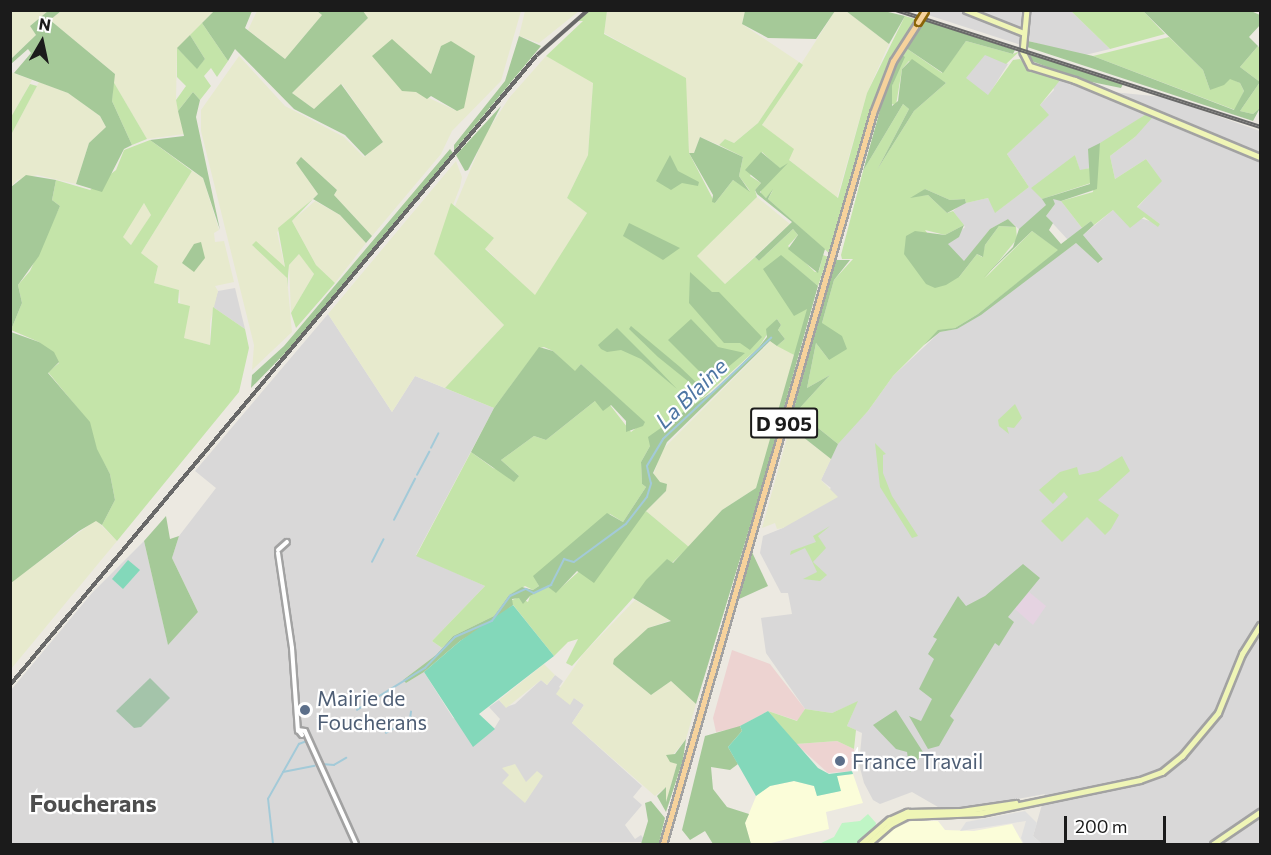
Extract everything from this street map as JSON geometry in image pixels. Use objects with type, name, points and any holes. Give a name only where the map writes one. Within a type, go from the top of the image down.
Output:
[{"type":"main road","points":[[966,10],[1024,33]]},
{"type":"main road","points":[[1027,10],[1023,52],[1032,67],[1075,80],[1260,157]]},
{"type":"main road","name":"D 905","points":[[664,844],[873,113],[893,61],[926,11]]},
{"type":"main road","points":[[868,844],[891,824],[907,816],[967,815],[1140,780],[1169,767],[1221,708],[1242,654],[1260,625]]},
{"type":"main road","points":[[861,844],[890,820],[907,812],[961,811],[1035,801]]},
{"type":"main road","points":[[1213,844],[1260,812]]},
{"type":"street","points":[[278,550],[298,731],[304,732]]},
{"type":"street","points":[[298,718],[311,741],[356,844]]},
{"type":"shaded area","points":[[745,10],[835,11],[816,39],[768,38],[742,24]]},
{"type":"shaded area","points":[[931,10],[1071,11],[1110,49],[1081,56],[1029,41],[1027,47],[928,15]]},
{"type":"shaded area","points":[[11,11],[48,11],[30,26],[36,35],[11,59]]},
{"type":"shaded area","points":[[48,11],[61,11],[50,20],[115,74],[112,101],[132,145],[124,149],[102,192],[76,184],[89,143],[106,127],[100,116],[68,93],[14,73],[31,53],[28,49],[11,64],[11,59],[36,35],[30,26]]},
{"type":"shaded area","points":[[61,11],[214,11],[177,49],[176,100],[184,134],[147,139],[113,81],[115,74],[50,20]]},
{"type":"shaded area","points":[[214,11],[252,11],[245,28],[285,59],[322,15],[317,11],[363,11],[368,18],[292,93],[314,109],[341,84],[383,142],[365,156],[345,135],[294,109],[235,49],[228,61],[202,23]]},
{"type":"shaded area","points":[[257,11],[317,11],[322,15],[285,59],[248,30]]},
{"type":"shaded area","points":[[363,11],[521,11],[501,81],[452,131],[441,154],[372,236],[334,195],[337,190],[302,158],[296,163],[318,194],[277,232],[285,268],[256,242],[252,245],[287,278],[292,332],[252,370],[254,345],[201,131],[201,110],[239,56],[285,106],[344,137],[364,157],[383,142],[342,84],[314,109],[292,93],[368,18]],"holes":[[[392,40],[431,74],[441,46],[457,111],[416,92]]]},
{"type":"shaded area","points":[[525,11],[579,11],[539,43],[519,36]]},
{"type":"shaded area","points":[[607,11],[745,11],[742,24],[799,62],[758,123],[734,143],[725,139],[719,145],[700,137],[694,153],[689,153],[685,78],[604,33]]},
{"type":"shaded area","points":[[835,11],[846,11],[889,44],[867,93],[837,198],[788,159],[762,125]]},
{"type":"shaded area","points":[[846,11],[884,11],[905,16],[889,44]]},
{"type":"shaded area","points":[[1143,11],[1251,11],[1260,15],[1260,25],[1249,37],[1258,46],[1240,67],[1260,82],[1240,111],[1253,114],[1260,108],[1253,121],[1027,47],[1028,41],[1093,56],[1234,110],[1244,91],[1240,83],[1230,79],[1224,85],[1210,90],[1203,70]]},
{"type":"shaded area","points":[[924,20],[1015,50],[1013,54],[966,41],[943,73],[906,48]]},
{"type":"shaded area","points":[[190,35],[205,59],[197,69],[177,48]]},
{"type":"shaded area","points":[[519,36],[541,46],[454,151],[454,145],[505,81]]},
{"type":"shaded area","points":[[392,39],[431,74],[441,46],[451,41],[475,56],[464,108],[457,111],[431,96],[427,99],[416,92],[402,91],[372,56]]},
{"type":"shaded area","points":[[1020,51],[1026,52],[1029,60],[1112,92],[1164,97],[1260,131],[1260,844],[1042,844],[1033,836],[1045,794],[966,808],[938,807],[912,792],[880,804],[873,800],[864,783],[859,764],[862,733],[847,726],[857,702],[832,713],[805,709],[766,653],[761,618],[792,614],[788,593],[781,593],[760,553],[763,536],[783,528],[831,488],[821,480],[840,439],[868,411],[893,376],[940,332],[957,329],[1076,243],[1099,263],[1103,259],[1083,235],[1113,210],[1160,224],[1137,208],[1161,181],[1146,159],[1115,179],[1110,156],[1135,137],[1148,113],[1120,132],[1092,167],[1080,171],[1075,155],[1047,204],[1021,231],[1008,219],[990,229],[964,262],[947,244],[965,227],[953,211],[961,204],[988,198],[996,212],[1029,187],[1007,154],[1048,115],[1040,105],[1054,90],[1048,75],[1024,65]]},
{"type":"shaded area","points":[[1026,52],[1123,84],[1121,88],[1082,80],[1029,60]]},
{"type":"shaded area","points":[[901,54],[905,57],[892,86],[892,106],[898,101],[902,69],[912,59],[946,83],[914,111],[877,170],[909,109],[903,104],[863,171],[885,92]]},
{"type":"shaded area","points":[[985,54],[1008,64],[988,96],[965,78]]},
{"type":"shaded area","points":[[546,56],[593,82],[588,155],[567,198],[587,213],[535,296],[485,248],[494,238],[455,206],[485,135],[509,98]]},
{"type":"shaded area","points":[[11,72],[32,80],[11,117]]},
{"type":"shaded area","points":[[39,82],[68,93],[100,116],[106,127],[89,143],[76,184],[37,175],[17,180],[11,187],[11,135]]},
{"type":"shaded area","points":[[193,92],[200,100],[196,117],[220,230],[203,178],[150,140],[184,136],[178,111]]},
{"type":"shaded area","points":[[501,106],[468,170],[465,171],[456,155]]},
{"type":"shaded area","points":[[700,137],[743,157],[739,176],[750,192],[733,180],[715,203],[712,202],[713,195],[689,153],[694,153]]},
{"type":"shaded area","points":[[1100,143],[1097,189],[1061,201],[1053,199],[1055,204],[1046,216],[1053,223],[1049,230],[1061,244],[1091,221],[1094,225],[1083,235],[1103,259],[1098,263],[1076,243],[981,315],[957,329],[940,332],[924,345],[938,330],[955,328],[978,314],[1058,250],[1032,231],[984,277],[1013,247],[1019,229],[1046,205],[1042,199],[1090,184],[1088,149]]},
{"type":"shaded area","points":[[450,149],[453,153],[289,349],[251,388],[252,375],[284,346]]},
{"type":"shaded area","points":[[761,152],[780,168],[788,163],[760,192],[766,198],[773,189],[768,199],[825,249],[818,273],[788,249],[798,235],[793,229],[759,261],[755,257],[792,222],[757,194],[755,190],[761,183],[745,170]]},
{"type":"shaded area","points":[[670,155],[678,171],[699,182],[698,186],[682,183],[671,190],[656,181]]},
{"type":"shaded area","points":[[301,157],[337,190],[334,195],[372,236],[366,243],[340,215],[313,199],[318,194],[296,163]]},
{"type":"shaded area","points":[[456,161],[462,177],[460,187],[434,254],[504,325],[445,388],[415,376],[392,412],[328,314]]},
{"type":"shaded area","points":[[192,171],[203,178],[219,230],[214,233],[215,242],[224,241],[234,282],[215,286],[218,291],[210,323],[210,345],[184,338],[179,290],[154,283],[158,266],[141,253]]},
{"type":"shaded area","points":[[26,175],[56,180],[52,200],[60,206],[39,256],[18,285],[22,303],[11,330],[11,187]]},
{"type":"shaded area","points":[[925,189],[950,200],[965,199],[966,203],[947,213],[928,195],[910,198]]},
{"type":"shaded area","points":[[757,197],[790,224],[725,284],[697,256]]},
{"type":"shaded area","points":[[1058,197],[1082,228],[1068,240],[1046,216],[1055,204],[1052,199]]},
{"type":"shaded area","points":[[315,201],[340,215],[366,243],[335,283],[316,265],[292,221]]},
{"type":"shaded area","points":[[144,203],[151,215],[132,245],[122,237]]},
{"type":"shaded area","points":[[1008,219],[1016,227],[999,226],[985,245],[983,257],[977,254],[959,277],[946,285],[935,288],[926,284],[904,254],[906,236],[915,231],[945,235],[964,225],[959,237],[948,244],[964,261],[990,229]]},
{"type":"shaded area","points":[[629,223],[680,248],[663,260],[623,236]]},
{"type":"shaded area","points":[[201,242],[205,258],[194,272],[182,263],[194,244]]},
{"type":"shaded area","points":[[300,253],[314,274],[291,313],[289,265]]},
{"type":"shaded area","points":[[781,255],[818,286],[761,490],[696,704],[671,681],[651,695],[613,664],[614,659],[648,628],[671,621],[633,598],[646,580],[667,559],[673,563],[722,510],[756,488],[807,309],[794,316],[763,269]]},
{"type":"shaded area","points":[[835,260],[850,260],[834,280],[822,323],[842,336],[847,349],[829,360],[816,343],[807,388],[830,375],[797,411],[838,444],[831,459],[789,426]]},
{"type":"shaded area","points":[[690,272],[712,292],[719,292],[762,337],[750,350],[740,343],[724,343],[689,303]]},
{"type":"shaded area","points":[[235,288],[245,329],[213,307],[218,291]]},
{"type":"shaded area","points":[[328,314],[392,412],[415,376],[494,408],[416,555],[485,586],[432,641],[442,648],[436,655],[403,680],[406,683],[424,672],[453,718],[494,729],[500,719],[489,707],[499,700],[506,707],[515,704],[541,680],[547,685],[555,675],[563,681],[559,687],[584,705],[572,723],[642,786],[633,797],[642,805],[625,825],[635,839],[641,835],[646,842],[11,844],[11,690],[92,593],[144,541],[168,644],[198,612],[172,558],[179,536],[216,488],[195,471]]},
{"type":"shaded area","points":[[691,319],[718,347],[745,353],[710,382],[668,340]]},
{"type":"shaded area","points":[[777,319],[781,325],[778,330],[785,339],[777,346],[770,341],[667,442],[653,473],[660,482],[667,484],[666,491],[646,511],[594,583],[577,571],[556,593],[548,587],[530,596],[523,604],[519,598],[512,599],[513,605],[491,623],[460,641],[424,672],[406,683],[403,680],[436,655],[453,636],[494,616],[509,595],[522,587],[533,590],[539,586],[533,576],[607,513],[623,522],[646,487],[642,484],[641,462],[650,446],[648,437],[715,390],[759,347],[767,337],[766,329]]},
{"type":"shaded area","points":[[631,326],[680,367],[700,386],[699,390],[658,357],[629,329]]},
{"type":"shaded area","points":[[617,328],[677,389],[641,359],[621,350],[607,352],[601,349],[598,345]]},
{"type":"shaded area","points":[[11,332],[39,342],[54,352],[59,362],[48,373],[90,422],[97,449],[110,474],[115,500],[102,525],[96,521],[79,531],[11,583]]},
{"type":"shaded area","points":[[771,341],[796,356],[756,488],[722,510],[689,547],[646,511],[666,491],[653,476],[662,450]]},
{"type":"shaded area","points":[[539,347],[553,351],[575,371],[581,364],[645,422],[643,426],[626,432],[626,421],[611,405],[603,411],[595,401],[546,440],[534,436],[501,460],[519,476],[514,482],[471,452],[494,408]]},
{"type":"shaded area","points":[[790,427],[831,459],[821,480],[838,497],[783,528],[777,529],[775,523],[762,528]]},
{"type":"shaded area","points":[[166,516],[170,539],[179,536],[172,558],[198,612],[168,645],[144,541]]},
{"type":"shaded area","points":[[96,520],[117,541],[11,669],[10,583]]},
{"type":"shaded area","points":[[751,550],[768,586],[737,600]]},
{"type":"shaded area","points":[[1023,564],[1040,578],[1008,617],[1014,622],[999,646],[995,643],[950,716],[954,720],[939,746],[928,749],[909,716],[921,721],[932,699],[919,689],[934,659],[928,654],[937,639],[933,637],[958,596],[966,606],[985,596]]},
{"type":"shaded area","points":[[1029,592],[1046,606],[1033,625],[1015,609]]},
{"type":"shaded area","points":[[635,600],[671,620],[648,628],[613,664],[651,695],[671,681],[696,704],[686,739],[672,756],[677,764],[666,803],[666,787],[655,796],[572,723],[584,705],[574,698],[570,705],[556,694],[583,654]]},
{"type":"shaded area","points":[[732,650],[770,664],[805,709],[798,721],[768,711],[737,728],[716,732],[713,718]]},
{"type":"shaded area","points":[[544,664],[555,675],[547,685],[541,680],[506,708],[499,700]]},
{"type":"shaded area","points":[[150,678],[170,698],[141,727],[134,728],[116,711]]},
{"type":"shaded area","points":[[896,710],[923,752],[910,772],[907,752],[896,749],[873,725]]},
{"type":"shaded area","points":[[740,726],[742,731],[728,747],[738,764],[730,770],[711,767],[713,789],[727,807],[749,814],[745,823],[751,844],[713,844],[705,831],[690,840],[682,830],[705,736]]},
{"type":"shaded area","points":[[686,739],[683,760],[666,812],[657,796],[666,787],[666,802],[677,764],[670,762],[666,755],[675,754]]},
{"type":"shaded area","points":[[837,741],[854,749],[855,771],[828,773],[796,744]]},
{"type":"shaded area","points":[[515,764],[526,782],[537,771],[543,776],[525,803],[502,783],[509,775],[502,768]]},
{"type":"shaded area","points":[[853,774],[863,803],[826,812],[829,829],[767,844],[751,844],[745,823],[757,794],[770,786],[794,781],[814,786],[817,796],[840,791],[837,776]]},
{"type":"shaded area","points":[[651,801],[665,818],[659,843],[641,844],[648,821],[645,803]]},
{"type":"shaded area","points":[[1025,811],[1037,823],[1033,836],[1042,844],[1024,844],[1021,838],[1026,821],[960,831],[966,822]]},
{"type":"shaded area","points":[[912,821],[938,821],[945,830],[974,831],[1012,824],[1023,844],[877,844],[895,827]]},
{"type":"green space","points":[[590,11],[607,11],[604,34],[686,78],[689,153],[715,203],[733,180],[750,191],[739,176],[743,157],[719,145],[725,139],[734,143],[758,123],[799,62],[803,65],[762,125],[794,149],[789,160],[838,198],[867,93],[905,16],[915,19],[881,81],[830,254],[768,199],[773,190],[766,198],[761,194],[761,189],[780,169],[762,152],[750,176],[761,183],[755,190],[757,197],[697,256],[725,284],[755,257],[759,261],[793,229],[798,235],[788,246],[815,272],[819,271],[823,255],[828,257],[818,286],[781,256],[808,308],[796,356],[777,346],[785,339],[778,330],[781,325],[777,319],[759,347],[650,446],[641,462],[642,484],[646,487],[623,522],[610,514],[534,576],[539,586],[533,590],[525,586],[509,595],[494,616],[453,636],[442,648],[432,641],[485,586],[416,556],[471,452],[493,468],[519,476],[501,460],[534,436],[546,440],[595,401],[610,405],[631,432],[644,422],[581,364],[575,372],[553,351],[544,347],[539,348],[494,408],[445,388],[504,325],[434,254],[451,203],[494,238],[485,249],[535,295],[587,213],[567,198],[588,155],[593,83],[546,56],[583,21],[575,21]]},
{"type":"green space","points":[[1071,11],[1143,11],[1165,34],[1110,49]]},
{"type":"green space","points":[[202,23],[228,61],[217,77],[211,68],[204,76],[211,86],[200,100],[193,92],[178,111],[176,100],[186,86],[177,77],[177,48],[197,68],[205,59],[190,35]]},
{"type":"green space","points":[[1169,37],[1203,70],[1210,90],[1230,78],[1240,83],[1244,91],[1235,110],[1093,56]]},
{"type":"green space","points":[[966,41],[1013,54],[1020,51],[1006,64],[985,55],[966,78],[988,95],[1013,60],[1020,59],[1033,72],[1061,79],[1040,105],[1049,115],[1007,154],[1029,187],[995,213],[988,198],[966,203],[965,199],[950,200],[925,189],[917,196],[928,195],[947,213],[953,211],[964,225],[945,235],[925,230],[959,277],[977,254],[982,257],[985,245],[999,226],[1016,227],[1017,239],[985,278],[1032,231],[1059,250],[978,314],[955,328],[938,331],[893,376],[868,411],[838,444],[797,411],[830,375],[807,388],[816,343],[829,360],[822,323],[834,280],[853,259],[842,259],[841,255],[863,171],[903,104],[909,109],[877,170],[914,111],[946,83],[909,61],[902,69],[896,105],[891,104],[892,86],[906,48],[942,73]]},
{"type":"green space","points":[[1258,46],[1260,49],[1260,82],[1240,67]]},
{"type":"green space","points":[[113,81],[147,139],[132,145],[112,101]]},
{"type":"green space","points":[[1260,82],[1260,108],[1253,114],[1240,111]]},
{"type":"green space","points":[[30,84],[37,86],[11,135],[11,117]]},
{"type":"green space","points":[[1148,113],[1152,118],[1135,137],[1110,156],[1115,179],[1146,159],[1162,181],[1137,207],[1160,224],[1158,227],[1144,217],[1130,228],[1113,210],[1094,225],[1091,221],[1082,228],[1061,201],[1093,192],[1100,143]]},
{"type":"green space","points":[[150,140],[192,171],[141,253],[158,266],[154,283],[179,290],[178,303],[190,306],[184,338],[210,345],[213,307],[245,329],[249,348],[239,392],[117,541],[102,525],[115,500],[110,474],[96,449],[89,422],[48,372],[59,363],[39,342],[11,330],[22,303],[18,285],[30,271],[60,206],[52,200],[56,180],[90,190],[116,170],[124,150]],"holes":[[[144,203],[151,215],[131,245],[123,237]]]},
{"type":"green space","points":[[1075,155],[1080,170],[1090,168],[1091,183],[1042,199],[1031,188]]},
{"type":"green space","points":[[313,199],[292,221],[316,265],[335,283],[296,328],[291,313],[314,274],[299,254],[289,265],[287,287],[287,278],[252,245],[256,241],[285,267],[278,228]]},
{"type":"green space","points":[[1015,404],[1022,418],[1014,428],[1007,427],[1009,434],[999,426],[998,420]]},
{"type":"green space","points":[[875,443],[886,454],[883,455],[883,473],[892,496],[918,536],[912,538],[880,487]]},
{"type":"green space","points":[[1122,456],[1130,471],[1098,500],[1119,515],[1111,529],[1105,535],[1087,517],[1062,542],[1041,521],[1068,497],[1064,492],[1053,504],[1039,490],[1060,472],[1077,467],[1079,475],[1098,471]]},
{"type":"green space","points":[[646,511],[689,547],[672,563],[667,560],[572,666],[566,663],[578,639],[568,642],[554,656],[510,601],[519,597],[528,602],[530,596],[548,587],[556,592]]},
{"type":"green space","points":[[830,526],[818,536],[826,548],[813,562],[827,575],[820,581],[803,579],[817,572],[805,548],[790,555],[791,551],[816,542],[813,536]]},
{"type":"green space","points":[[128,560],[140,570],[123,589],[112,579]]},
{"type":"green space","points":[[513,605],[554,656],[479,714],[495,729],[473,747],[424,672],[460,641]]},
{"type":"green space","points":[[858,701],[847,726],[856,730],[854,749],[837,741],[796,744],[768,711],[797,721],[805,709],[832,713]]},
{"type":"green space","points":[[768,711],[818,768],[829,774],[852,771],[853,774],[837,776],[841,791],[817,796],[814,786],[794,781],[770,786],[756,796],[728,747],[742,731],[740,726]]},
{"type":"green space","points":[[868,814],[876,823],[875,829],[858,844],[819,844],[834,837],[842,823],[860,821]]},
{"type":"waterway","name":"La Blaine","points":[[357,710],[425,668],[455,637],[492,621],[510,596],[526,589],[534,593],[551,585],[564,559],[574,562],[626,524],[647,497],[651,484],[647,466],[663,439],[771,338]]},
{"type":"waterway","points":[[431,448],[438,434]]},
{"type":"waterway","points":[[417,475],[429,452]]},
{"type":"waterway","points":[[394,520],[415,479]]},
{"type":"waterway","points":[[372,562],[383,540]]},
{"type":"waterway","name":"La Blaine","points":[[386,733],[410,719],[411,712]]},
{"type":"waterway","name":"La Blaine","points":[[273,844],[268,799],[299,744],[307,741]]},
{"type":"waterway","name":"La Blaine","points":[[322,764],[334,765],[346,758]]},
{"type":"waterway","name":"La Blaine","points":[[283,772],[314,766]]},
{"type":"railway","points":[[10,685],[537,55],[588,10]]},
{"type":"railway","points":[[896,10],[1260,127]]},
{"type":"place","name":"Mairie de Foucherans","points":[[305,710]]},
{"type":"place","name":"France Travail","points":[[840,761]]},
{"type":"district","name":"Foucherans","points":[[93,803]]}]
